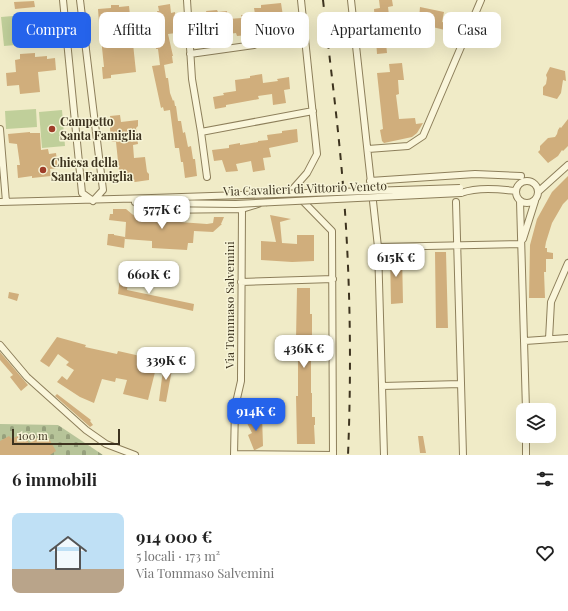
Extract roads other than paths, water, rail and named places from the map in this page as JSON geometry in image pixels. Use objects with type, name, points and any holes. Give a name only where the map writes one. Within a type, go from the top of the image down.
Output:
[{"type":"street","points":[[63,0],[82,193],[93,200],[103,190],[80,0]]},
{"type":"street","points":[[187,0],[192,79],[207,177]]},
{"type":"street","points":[[136,202],[139,207],[152,210],[242,209],[267,202],[292,190],[307,173],[317,154],[301,0]]},
{"type":"street","points":[[351,0],[378,247],[384,455]]},
{"type":"street","points":[[368,149],[408,146],[423,136],[481,0]]},
{"type":"street","points":[[190,54],[241,47]]},
{"type":"street","points":[[201,132],[313,111]]},
{"type":"street","points":[[0,129],[3,202]]},
{"type":"street","points":[[539,191],[568,165]]},
{"type":"street","points":[[370,180],[475,174],[522,176]]},
{"type":"street","points":[[522,244],[539,191],[535,184],[526,181],[520,184],[516,191],[520,201],[522,244],[526,403]]},
{"type":"street","name":"Via Cavalieri di Vittorio Veneto","points":[[93,200],[136,202],[461,190],[497,189],[516,191]]},
{"type":"street","points":[[234,455],[333,455],[332,230],[292,190]]},
{"type":"street","name":"Via Cavalieri di Vittorio Veneto","points":[[3,202],[93,200],[152,201]]},
{"type":"street","points":[[520,201],[526,204],[535,201]]},
{"type":"street","points":[[456,202],[463,455]]},
{"type":"street","name":"Via Tommaso Salvemini","points":[[234,455],[235,407],[241,381],[242,209]]},
{"type":"street","points":[[378,247],[522,244]]},
{"type":"street","points":[[549,339],[551,302],[568,263]]},
{"type":"street","points":[[241,282],[333,280]]},
{"type":"street","points":[[524,340],[568,338]]},
{"type":"street","points":[[0,345],[27,377],[86,430],[106,444],[135,455]]},
{"type":"street","points":[[382,386],[461,384]]},
{"type":"street","points":[[526,443],[526,455]]},
{"type":"railway","points":[[323,0],[344,198],[350,345],[348,455]]},
{"type":"place","name":"Campetto Santa Famiglia","points":[[52,129]]},
{"type":"place","name":"Chiesa della Santa Famiglia","points":[[43,170]]}]
